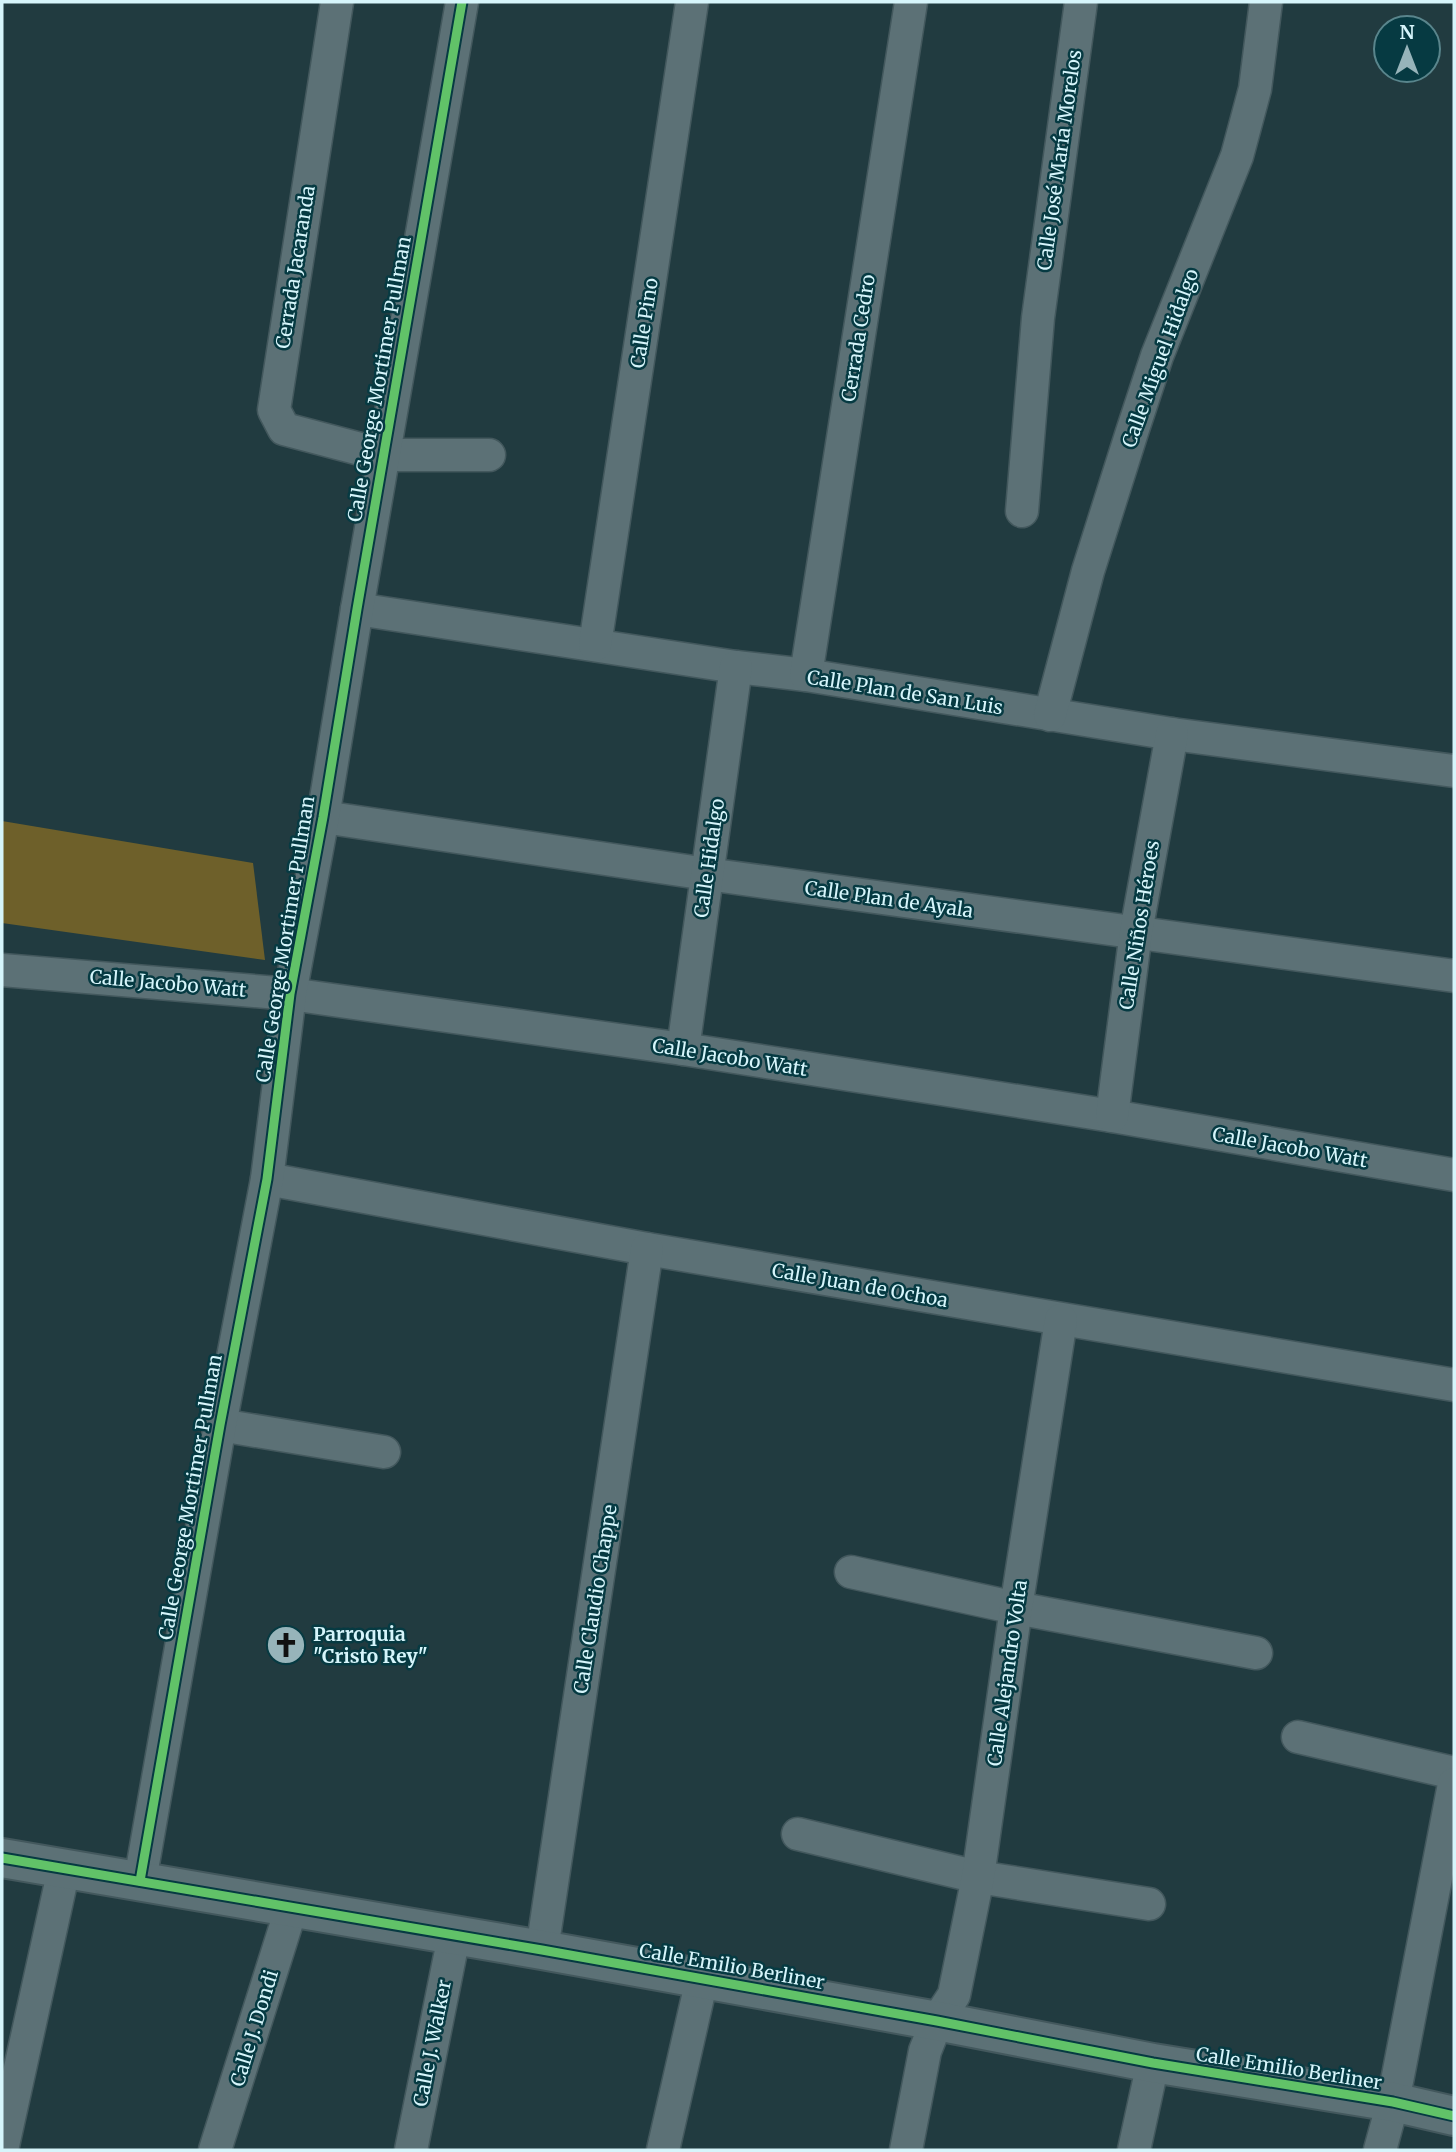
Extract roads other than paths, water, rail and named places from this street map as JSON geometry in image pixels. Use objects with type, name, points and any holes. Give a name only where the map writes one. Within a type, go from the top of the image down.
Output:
[{"type":"street","name":"Cerrada Jacaranda","points":[[337,2],[274,410],[284,429],[383,455],[489,455]]},
{"type":"street","name":"Calle George Mortimer Pullman","points":[[140,1881],[220,1425],[267,1179],[290,993],[323,817],[461,2]]},
{"type":"street","name":"Calle Pino","points":[[594,645],[692,2]]},
{"type":"street","name":"Cerrada Cedro","points":[[806,675],[911,2]]},
{"type":"street","name":"Calle José María Morelos","points":[[1022,511],[1038,318],[1081,2]]},
{"type":"street","name":"Calle Miguel Hidalgo","points":[[1050,715],[1088,570],[1157,356],[1237,156],[1255,89],[1266,2]]},
{"type":"street","name":"Calle Plan de San Luis","points":[[357,609],[736,667],[806,675],[1172,734],[1454,771]]},
{"type":"street","name":"Calle Hidalgo","points":[[683,1049],[736,667]]},
{"type":"street","name":"Calle Niños Héroes","points":[[1112,1116],[1136,932],[1172,734]]},
{"type":"street","name":"Calle Plan de Ayala","points":[[323,817],[707,874],[1454,976]]},
{"type":"street","name":"Calle Jacobo Watt","points":[[3,977],[290,993],[683,1049],[1112,1116],[1454,1175]]},
{"type":"street","name":"Calle Juan de Ochoa","points":[[267,1179],[647,1249],[1454,1385]]},
{"type":"street","name":"Calle Claudio Chappe","points":[[542,1950],[647,1249]]},
{"type":"street","name":"Calle Alejandro Volta","points":[[906,2150],[925,2051],[937,2021],[954,1995],[978,1877],[1061,1320]]},
{"type":"street","points":[[220,1425],[384,1452]]},
{"type":"street","points":[[850,1572],[1016,1608],[1256,1653]]},
{"type":"street","points":[[1298,1737],[1454,1773]]},
{"type":"street","points":[[1380,2150],[1393,2102],[1454,1784]]},
{"type":"street","points":[[797,1834],[978,1877],[1149,1904]]},
{"type":"street","name":"Calle Emilio Berliner","points":[[2,1858],[542,1950],[1153,2063],[1393,2102],[1454,2116]]},
{"type":"street","points":[[2,2150],[64,1869]]},
{"type":"street","name":"Calle J. Dondi","points":[[215,2150],[292,1906]]},
{"type":"street","name":"Calle J. Walker","points":[[411,2150],[454,1936]]},
{"type":"street","points":[[663,2150],[702,1979]]},
{"type":"street","points":[[1134,2150],[1153,2063]]},
{"type":"place","name":"Parroquia \"Cristo Rey\"","points":[[286,1645]]}]
